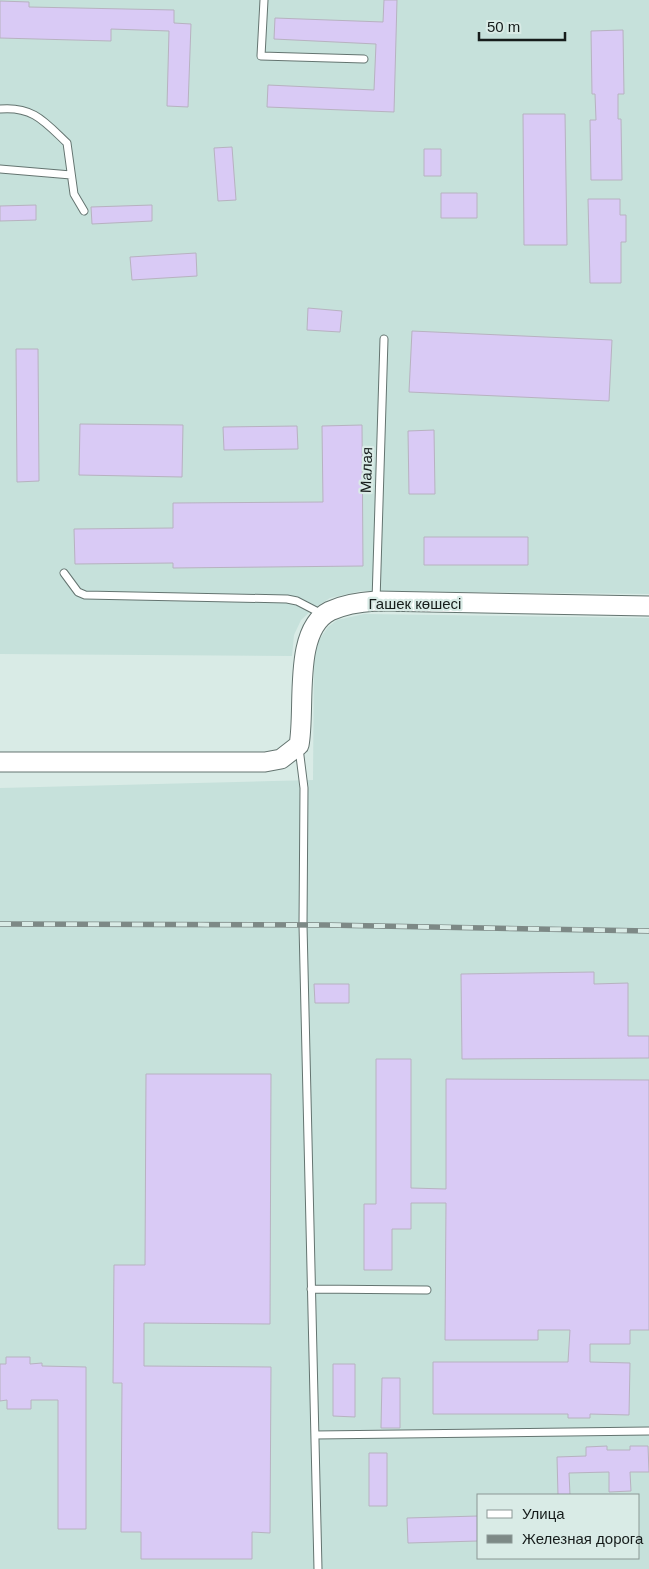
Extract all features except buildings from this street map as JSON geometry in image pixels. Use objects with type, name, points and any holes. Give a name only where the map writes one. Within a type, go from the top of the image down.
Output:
[{"type":"street","name":"Гашек көшесі","points":[[324,615],[342,606],[376,601],[649,606]]},
{"type":"street","points":[[0,762],[265,762],[281,759],[299,745],[304,654],[313,628],[324,615]]},
{"type":"lane","points":[[264,0],[261,56],[364,58]]},
{"type":"lane","points":[[0,109],[22,109],[33,113],[67,143],[74,194],[84,211]]},
{"type":"lane","points":[[0,169],[71,175]]},
{"type":"lane","name":"Малая","points":[[376,601],[384,339]]},
{"type":"lane","points":[[64,573],[78,592],[85,595],[288,599],[297,601],[324,615]]},
{"type":"lane","points":[[299,745],[304,788],[303,925],[318,1569]]},
{"type":"lane","points":[[312,1289],[427,1290]]},
{"type":"lane","points":[[315,1435],[649,1431]]},
{"type":"shaded area","points":[[0,0],[649,0],[649,594],[361,591],[330,598],[314,608],[301,620],[294,635],[292,656],[0,654]]},
{"type":"shaded area","points":[[364,614],[649,618],[649,1569],[0,1569],[0,788],[313,780],[314,656],[317,643],[328,627],[337,620]]},
{"type":"railway","points":[[0,924],[326,925],[649,931]]}]
